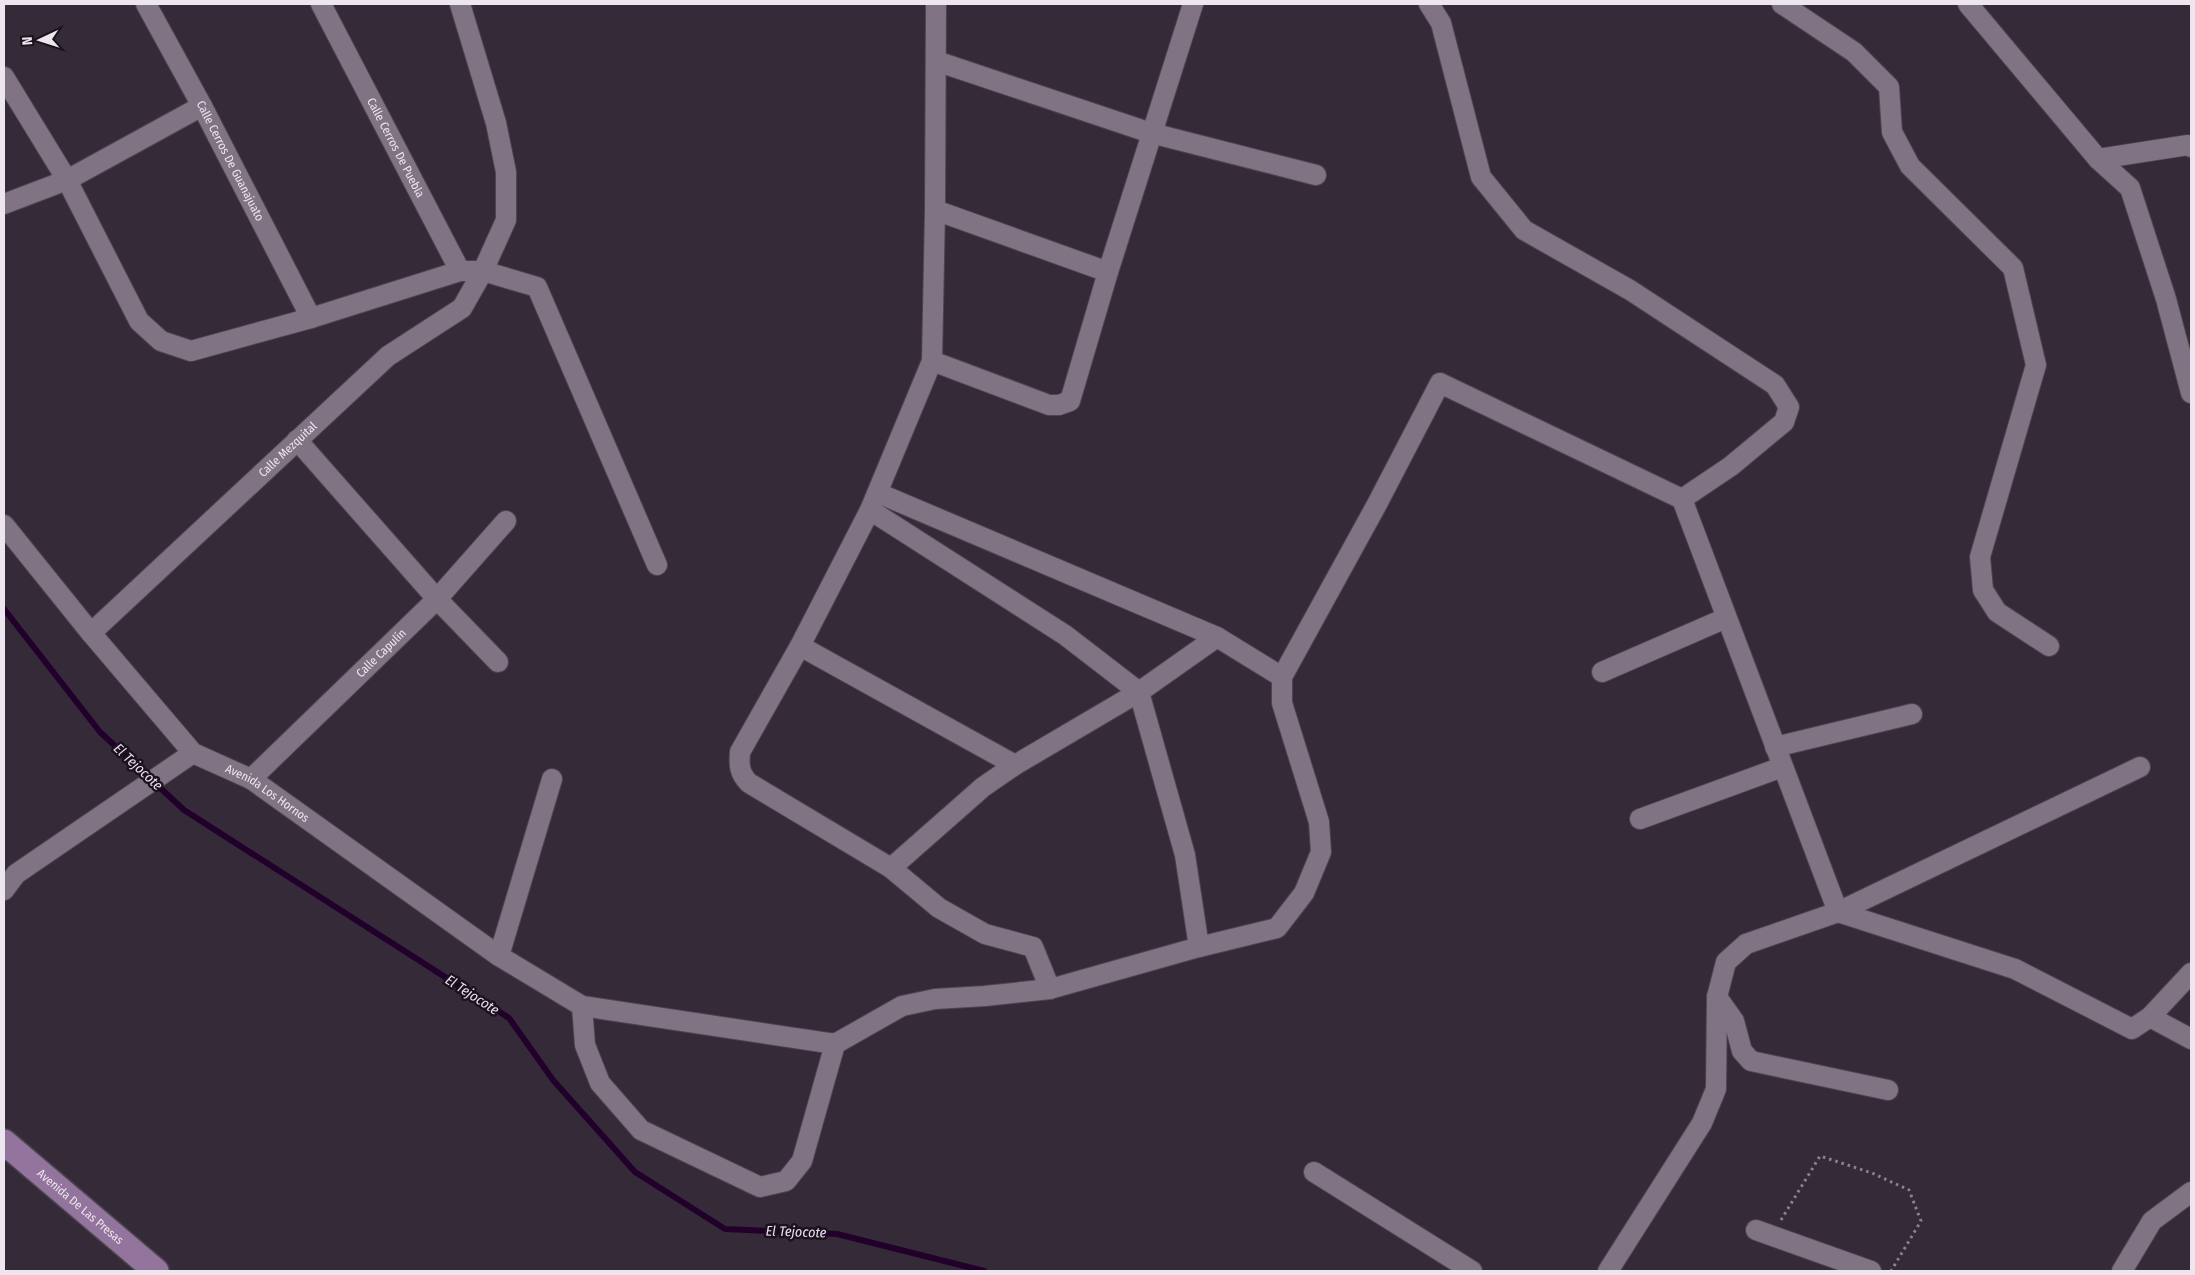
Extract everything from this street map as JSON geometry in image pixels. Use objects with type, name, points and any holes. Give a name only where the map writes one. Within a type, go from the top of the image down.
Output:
[{"type":"main road","name":"Avenida De Las Presas","points":[[4,1142],[150,1269]]},
{"type":"street","name":"Calle Cerros De Guanajuato","points":[[146,4],[202,106],[311,318]]},
{"type":"street","name":"Calle Cerros De Puebla","points":[[321,4],[460,271]]},
{"type":"street","name":"Calle Mezquital","points":[[91,634],[388,356],[462,308],[483,271],[506,220],[506,172],[496,123],[460,4]]},
{"type":"street","points":[[936,4],[936,210],[932,361],[874,501],[800,646],[740,752],[739,767],[742,776],[750,783],[891,868],[939,908],[985,934],[1033,947],[1050,989]]},
{"type":"street","points":[[932,361],[1049,404],[1060,405],[1070,401],[1151,133],[1193,4]]},
{"type":"street","points":[[1429,4],[1441,23],[1480,177],[1524,230],[1630,290],[1775,385],[1789,407],[1784,422],[1732,466],[1682,499]]},
{"type":"street","points":[[1782,4],[1854,52],[1889,87],[1892,132],[1910,166],[2014,268],[2036,365],[1980,557],[1983,590],[1997,612],[2049,646]]},
{"type":"street","points":[[1968,4],[2098,159],[2130,188],[2166,299],[2191,393]]},
{"type":"street","points":[[936,61],[1151,133],[1316,175]]},
{"type":"street","points":[[4,77],[67,180],[139,321],[161,341],[191,351],[311,318],[460,271],[483,271],[537,287],[658,565]]},
{"type":"street","points":[[4,204],[67,180],[202,106]]},
{"type":"street","points":[[2098,159],[2188,145],[2191,147]]},
{"type":"street","points":[[936,210],[1108,272]]},
{"type":"street","points":[[836,1044],[802,1161],[786,1181],[760,1187],[641,1130],[600,1083],[585,1045],[582,1006],[836,1044],[902,1006],[935,999],[1050,989],[1199,947],[1278,928],[1304,893],[1321,852],[1319,822],[1282,702],[1282,677],[1376,506],[1440,383],[1682,499],[1838,912]]},
{"type":"street","points":[[297,440],[437,599],[498,662]]},
{"type":"street","points":[[874,501],[1217,638],[1282,677]]},
{"type":"street","points":[[874,501],[1065,635],[1139,692],[1184,855],[1199,947]]},
{"type":"street","name":"Calle Capulín","points":[[250,780],[437,599],[506,521]]},
{"type":"street","name":"Avenida Los Hornos","points":[[4,525],[91,634],[193,753],[250,780],[499,956],[582,1006]]},
{"type":"street","points":[[1602,672],[1726,618]]},
{"type":"street","points":[[891,868],[983,787],[1014,765],[1139,692],[1217,638]]},
{"type":"street","points":[[800,646],[1014,765]]},
{"type":"street","points":[[1775,747],[1912,714]]},
{"type":"street","points":[[4,890],[16,874],[193,753]]},
{"type":"street","points":[[1640,819],[1782,767]]},
{"type":"street","points":[[1608,1271],[1702,1123],[1716,1089],[1717,997],[1726,962],[1746,944],[1838,912],[2140,767]]},
{"type":"street","points":[[499,956],[552,779]]},
{"type":"street","points":[[1838,912],[2014,969],[2132,1029],[2150,1018],[2191,973]]},
{"type":"street","points":[[1717,997],[1734,1021],[1742,1051],[1751,1061],[1888,1090]]},
{"type":"street","points":[[2150,1018],[2191,1039]]},
{"type":"street","points":[[1314,1172],[1472,1271]]},
{"type":"street","points":[[2122,1271],[2152,1221],[2186,1199]]},
{"type":"street","points":[[1764,1232],[1871,1271]]},
{"type":"path","points":[[1764,1232],[1820,1156],[1872,1173],[1909,1190],[1921,1221],[1891,1271]]},
{"type":"waterway","name":"El Tejocote","points":[[4,609],[100,732],[184,810],[509,1018],[553,1080],[635,1172],[725,1229],[837,1234],[984,1271]]}]
